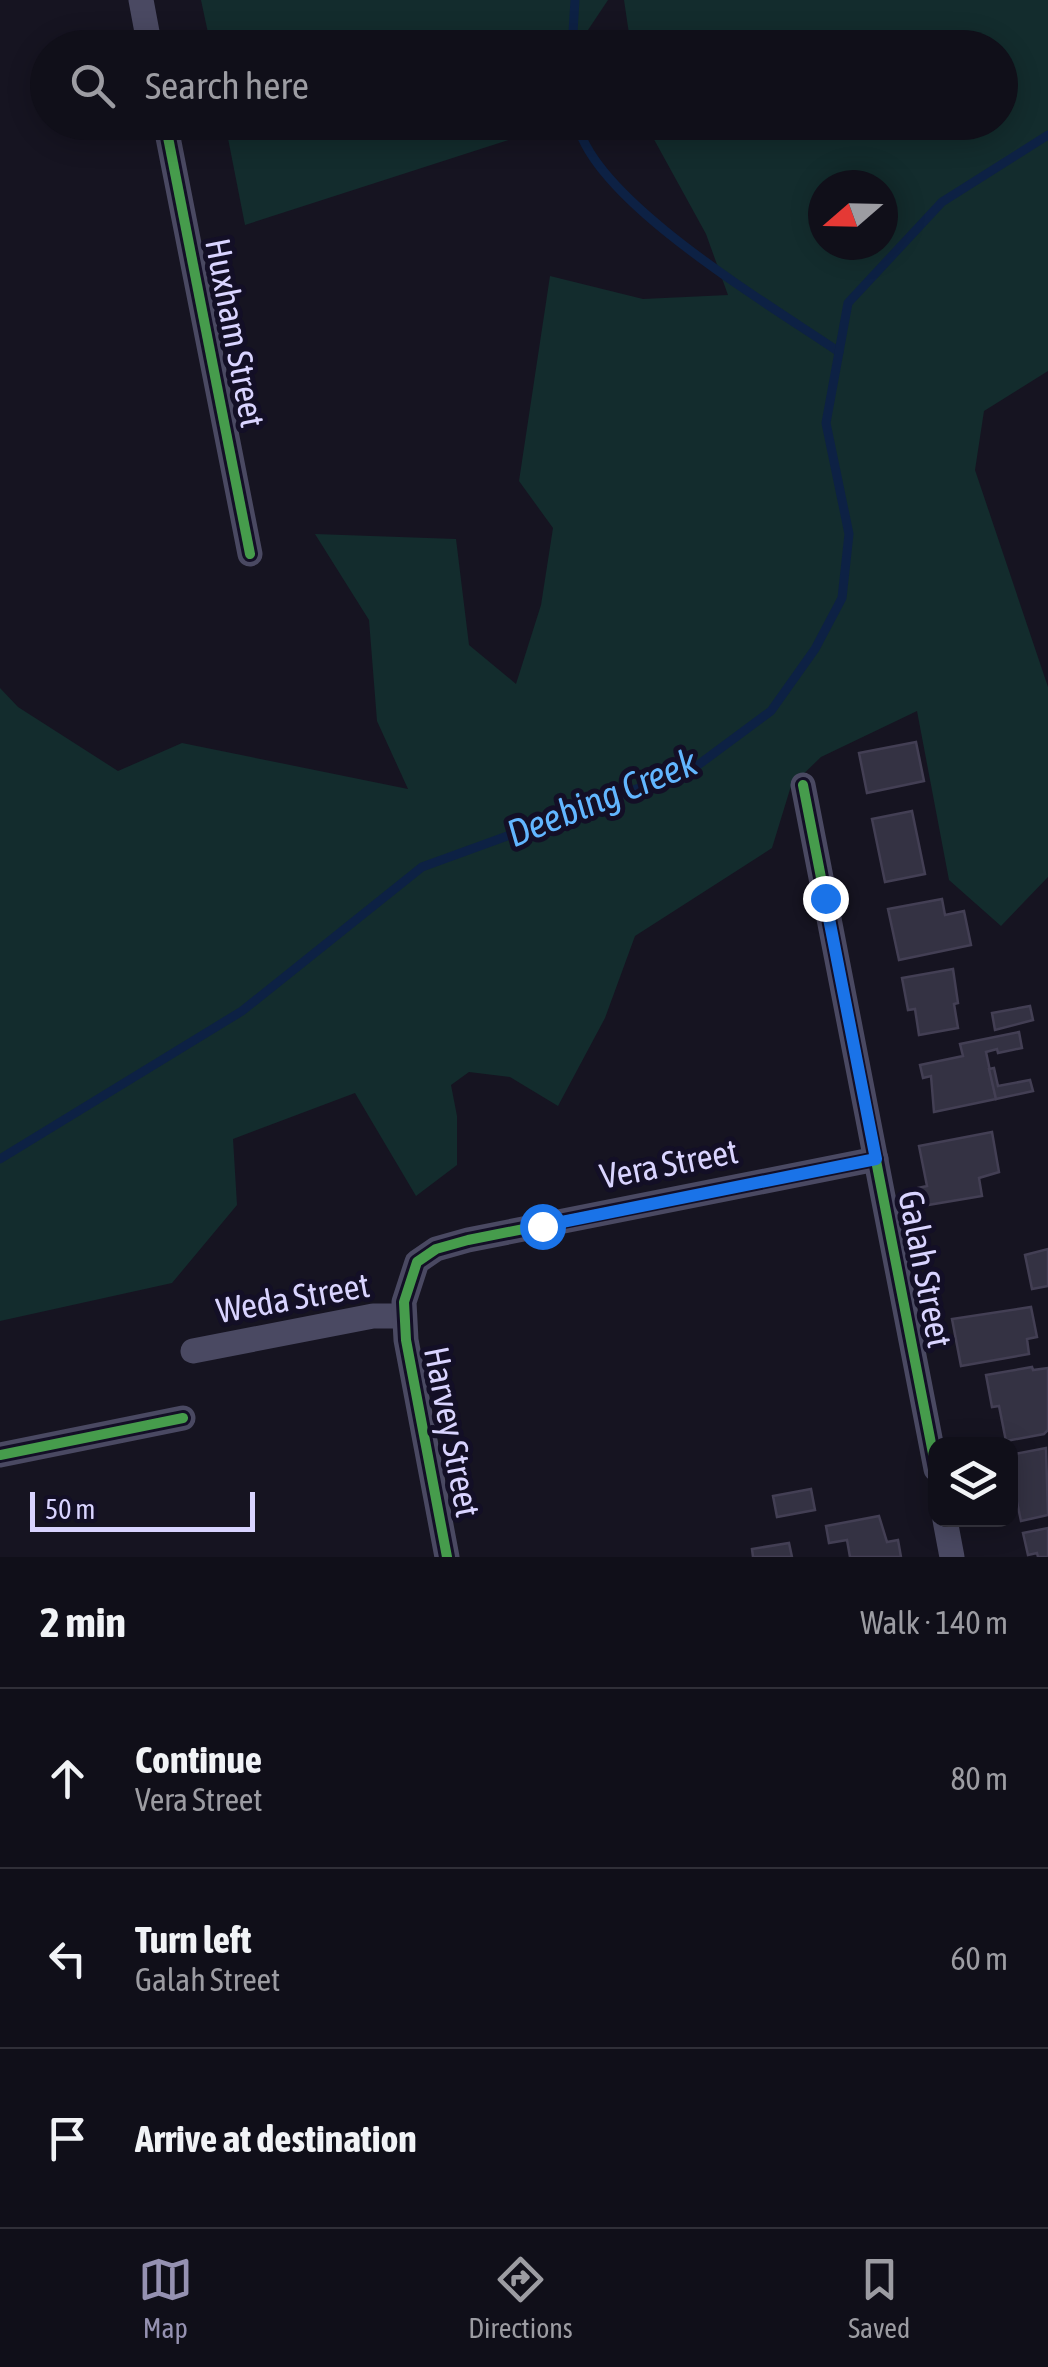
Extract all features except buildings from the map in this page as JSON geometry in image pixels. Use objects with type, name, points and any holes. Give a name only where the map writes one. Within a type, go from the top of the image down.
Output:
[{"type":"street","points":[[141,0],[147,30]]},
{"type":"street","name":"Huxham Street","points":[[169,140],[250,554]]},
{"type":"street","name":"Galah Street","points":[[803,786],[930,1437]]},
{"type":"street","name":"Vera Street","points":[[404,1316],[408,1284],[417,1262],[436,1249],[876,1159]]},
{"type":"street","name":"Weda Street","points":[[193,1351],[373,1316],[404,1316]]},
{"type":"street","name":"Harvey Street","points":[[404,1316],[447,1557]]},
{"type":"street","points":[[0,1455],[183,1418]]},
{"type":"street","points":[[946,1527],[952,1557]]},
{"type":"green space","points":[[201,0],[608,0],[588,30],[207,30]]},
{"type":"green space","points":[[624,0],[1048,0],[1048,371],[984,411],[975,470],[1048,687],[1048,877],[1001,926],[949,880],[917,711],[821,757],[791,786],[772,848],[635,936],[605,1018],[558,1106],[510,1077],[469,1072],[451,1085],[457,1116],[457,1165],[416,1196],[355,1093],[233,1139],[237,1205],[172,1283],[0,1321],[0,688],[18,707],[118,771],[182,743],[408,789],[377,721],[369,620],[315,534],[456,539],[469,645],[516,684],[541,605],[553,528],[519,481],[550,276],[643,299],[728,295],[706,234],[654,140],[1018,140],[1018,30],[628,30]]},
{"type":"green space","points":[[228,140],[509,140],[245,225]]},
{"type":"waterway","points":[[573,30],[575,0]]},
{"type":"waterway","name":"Deebing Creek","points":[[0,1159],[242,1011],[422,867],[694,768],[771,711],[815,649],[842,598],[849,534],[826,423],[848,303],[942,202],[1048,135]]},
{"type":"waterway","points":[[585,140],[615,185],[649,217],[731,280],[839,352]]},
{"type":"cycle path","points":[[169,140],[250,554]]},
{"type":"cycle path","points":[[803,785],[930,1437]]},
{"type":"cycle path","points":[[447,1557],[406,1340],[404,1302],[417,1262],[436,1249],[468,1240],[876,1159]]},
{"type":"cycle path","points":[[0,1455],[183,1418]]},
{"type":"route","points":[[542,1226],[876,1159],[825,898]]}]
